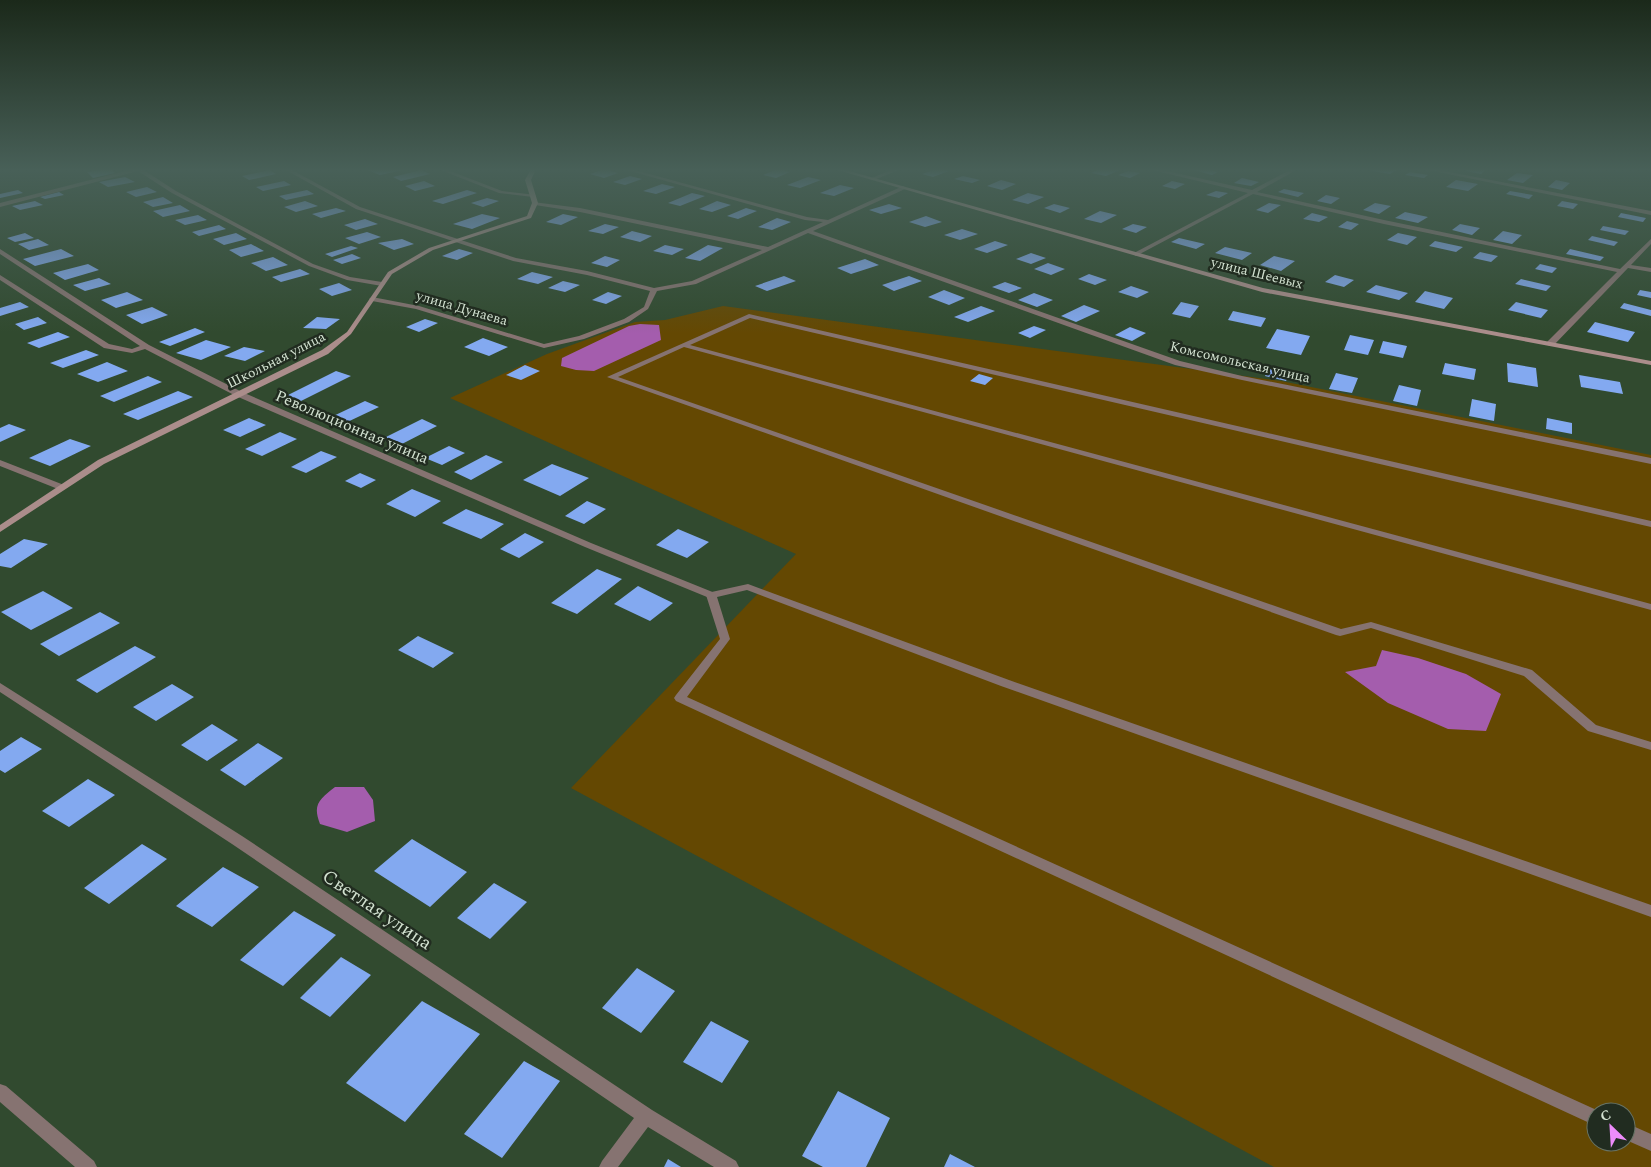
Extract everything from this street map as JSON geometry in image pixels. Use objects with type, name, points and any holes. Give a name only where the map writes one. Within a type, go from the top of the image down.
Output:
[{"type":"main road","name":"Школьная улица","points":[[0,529],[101,462],[325,352],[349,333],[390,273],[431,249],[509,223]]},
{"type":"main road","name":"улица Шеевых","points":[[1028,223],[1262,290],[1651,363]]},
{"type":"street","points":[[233,223],[311,265],[349,279],[382,284]]},
{"type":"street","points":[[407,223],[515,260],[587,274],[654,290],[694,283],[824,223]]},
{"type":"street","points":[[645,223],[767,249]]},
{"type":"street","points":[[1136,254],[1194,223]]},
{"type":"street","points":[[1402,223],[1624,268],[1651,270]]},
{"type":"street","name":"Комсомольская улица","points":[[808,231],[1178,363],[1242,378],[1651,461]]},
{"type":"street","points":[[1550,344],[1651,241]]},
{"type":"street","name":"Революционная улица","points":[[0,251],[146,347],[239,394],[588,545],[711,595]]},
{"type":"street","points":[[0,277],[107,346],[132,351],[146,347]]},
{"type":"street","name":"улица Дунаева","points":[[372,299],[417,307],[544,346],[561,344],[620,323],[647,308],[654,290]]},
{"type":"street","points":[[1651,524],[749,316],[611,377],[1340,633],[1370,625],[1528,673],[1592,728],[1651,746]]},
{"type":"street","points":[[684,345],[1651,606]]},
{"type":"street","points":[[0,463],[61,488]]},
{"type":"street","points":[[1586,1113],[680,698],[725,639],[711,595],[748,587],[770,593],[1005,683],[1651,911]]},
{"type":"street","name":"Светлая улица","points":[[0,687],[237,840],[646,1116],[730,1167]]},
{"type":"street","points":[[0,1092],[88,1167]]},
{"type":"street","points":[[608,1167],[646,1116]]},
{"type":"street","points":[[1636,1136],[1651,1143]]},
{"type":"shaded area","points":[[723,306],[1281,381],[1651,455],[1651,1167],[1274,1167],[571,788],[796,554],[450,398],[547,354],[635,322],[665,320]]},
{"type":"shaded area","points":[[640,324],[659,325],[661,340],[594,371],[576,370],[561,366],[562,358],[629,326]]},
{"type":"shaded area","points":[[1382,650],[1418,658],[1466,674],[1501,694],[1486,731],[1448,729],[1388,703],[1345,672],[1376,666]]},
{"type":"shaded area","points":[[335,787],[364,787],[373,800],[375,821],[347,832],[320,824],[317,807],[325,795]]},
{"type":"building","points":[[349,223],[378,224],[356,230],[344,225]]},
{"type":"building","points":[[455,223],[486,223],[472,229],[453,224]]},
{"type":"building","points":[[765,223],[788,223],[772,230],[758,227]]},
{"type":"building","points":[[914,223],[937,223],[925,227]]},
{"type":"building","points":[[1343,223],[1359,224],[1351,230],[1338,227]]},
{"type":"building","points":[[605,224],[619,227],[603,234],[588,231]]},
{"type":"building","points":[[1133,224],[1147,227],[1136,233],[1122,229]]},
{"type":"building","points":[[1460,224],[1480,228],[1472,235],[1452,230]]},
{"type":"building","points":[[219,225],[226,229],[199,236],[192,232]]},
{"type":"building","points":[[1603,226],[1629,231],[1625,235],[1600,230]]},
{"type":"building","points":[[962,229],[978,234],[960,240],[944,235]]},
{"type":"building","points":[[632,231],[652,236],[640,242],[620,237]]},
{"type":"building","points":[[1503,231],[1522,235],[1512,244],[1493,240]]},
{"type":"building","points":[[367,232],[381,237],[359,244],[345,238]]},
{"type":"building","points":[[25,233],[34,238],[15,242],[7,238]]},
{"type":"building","points":[[236,233],[247,239],[224,245],[213,239]]},
{"type":"building","points":[[1398,233],[1417,237],[1407,245],[1387,240]]},
{"type":"building","points":[[1592,236],[1618,242],[1614,246],[1588,240]]},
{"type":"building","points":[[1179,238],[1205,244],[1196,249],[1171,242]]},
{"type":"building","points":[[38,239],[49,245],[29,250],[18,244]]},
{"type":"building","points":[[402,239],[414,244],[394,250],[378,243]]},
{"type":"building","points":[[995,241],[1008,245],[987,253],[974,249]]},
{"type":"building","points":[[1435,241],[1463,247],[1456,252],[1429,246]]},
{"type":"building","points":[[251,244],[264,251],[241,257],[229,250]]},
{"type":"building","points":[[665,245],[684,249],[672,255],[653,251]]},
{"type":"building","points":[[708,245],[723,248],[700,261],[685,258]]},
{"type":"building","points":[[351,246],[358,248],[332,257],[325,254]]},
{"type":"building","points":[[1225,247],[1252,253],[1242,260],[1215,253]]},
{"type":"building","points":[[61,249],[74,256],[35,266],[23,259]]},
{"type":"building","points":[[459,249],[473,253],[457,260],[442,256]]},
{"type":"building","points":[[1570,249],[1604,257],[1600,261],[1566,254]]},
{"type":"building","points":[[1480,252],[1498,256],[1491,262],[1473,258]]},
{"type":"building","points":[[1031,253],[1046,258],[1031,264],[1016,259]]},
{"type":"building","points":[[352,254],[361,258],[342,264],[333,260]]},
{"type":"building","points":[[605,256],[620,260],[607,267],[591,263]]},
{"type":"building","points":[[1274,256],[1295,261],[1281,271],[1260,265]]},
{"type":"building","points":[[273,257],[288,265],[266,271],[251,263]]},
{"type":"building","points":[[865,259],[879,265],[851,274],[837,268]]},
{"type":"building","points":[[1048,263],[1065,269],[1051,275],[1034,269]]},
{"type":"building","points":[[88,264],[99,270],[65,280],[53,273]]},
{"type":"building","points":[[1540,264],[1557,268],[1552,273],[1535,269]]},
{"type":"building","points":[[300,269],[310,274],[281,282],[272,277]]},
{"type":"building","points":[[532,272],[553,277],[538,284],[517,279]]},
{"type":"building","points":[[1089,274],[1107,280],[1095,285],[1078,279]]},
{"type":"building","points":[[1335,275],[1354,280],[1344,287],[1325,282]]},
{"type":"building","points":[[784,276],[796,281],[767,291],[755,286]]},
{"type":"building","points":[[909,276],[922,281],[894,291],[882,285]]},
{"type":"building","points":[[99,278],[111,284],[85,291],[73,285]]},
{"type":"building","points":[[1521,279],[1551,286],[1546,291],[1515,284]]},
{"type":"building","points":[[563,281],[580,285],[565,292],[548,288]]},
{"type":"building","points":[[1005,282],[1022,288],[1009,293],[992,287]]},
{"type":"building","points":[[339,283],[352,290],[332,296],[319,289]]},
{"type":"building","points":[[1376,285],[1408,293],[1399,300],[1366,292]]},
{"type":"building","points":[[1131,286],[1149,292],[1137,298],[1118,292]]},
{"type":"building","points":[[944,290],[965,298],[949,305],[928,297]]},
{"type":"building","points":[[1640,290],[1651,292],[1651,298],[1637,295]]},
{"type":"building","points":[[1425,291],[1453,298],[1444,309],[1415,302]]},
{"type":"building","points":[[127,292],[143,300],[116,308],[101,300]]},
{"type":"building","points":[[608,292],[622,296],[606,304],[592,300]]},
{"type":"building","points":[[1034,293],[1053,300],[1037,307],[1018,300]]},
{"type":"building","points":[[20,302],[29,307],[0,316],[0,308]]},
{"type":"building","points":[[1181,302],[1199,306],[1190,318],[1172,314]]},
{"type":"building","points":[[1516,302],[1548,310],[1541,318],[1508,310]]},
{"type":"building","points":[[1624,303],[1651,310],[1651,316],[1620,308]]},
{"type":"building","points":[[1084,305],[1100,311],[1076,322],[1061,316]]},
{"type":"building","points":[[981,306],[995,311],[968,322],[954,317]]},
{"type":"building","points":[[152,307],[168,315],[142,324],[126,315]]},
{"type":"building","points":[[1233,311],[1266,318],[1261,327],[1228,320]]},
{"type":"building","points":[[38,317],[47,323],[24,330],[15,324]]},
{"type":"building","points":[[317,317],[340,319],[326,329],[303,328]]},
{"type":"building","points":[[425,319],[438,323],[419,332],[406,327]]},
{"type":"building","points":[[1595,322],[1635,332],[1628,342],[1587,332]]},
{"type":"building","points":[[1034,326],[1046,330],[1030,338],[1018,333]]},
{"type":"building","points":[[1130,327],[1146,333],[1132,341],[1115,335]]},
{"type":"building","points":[[195,328],[205,332],[170,346],[159,342]]},
{"type":"building","points":[[1277,329],[1310,336],[1301,355],[1266,348]]},
{"type":"building","points":[[58,332],[70,337],[39,348],[27,343]]},
{"type":"building","points":[[1350,335],[1374,340],[1368,355],[1344,350]]},
{"type":"building","points":[[483,338],[508,347],[489,356],[464,347]]},
{"type":"building","points":[[206,340],[231,347],[201,360],[176,353]]},
{"type":"building","points":[[1383,341],[1407,346],[1403,358],[1379,353]]},
{"type":"building","points":[[244,347],[265,351],[245,361],[224,356]]},
{"type":"building","points":[[86,350],[99,355],[63,368],[50,363]]},
{"type":"building","points":[[107,362],[128,371],[98,382],[77,374]]},
{"type":"building","points":[[1445,363],[1476,369],[1474,380],[1442,374]]},
{"type":"building","points":[[1507,363],[1536,368],[1538,387],[1508,382]]},
{"type":"building","points":[[525,365],[540,371],[521,380],[506,375]]},
{"type":"building","points":[[1270,366],[1291,371],[1286,381],[1265,376]]},
{"type":"building","points":[[336,371],[351,376],[301,401],[286,396]]},
{"type":"building","points":[[1336,373],[1358,378],[1352,393],[1329,389]]},
{"type":"building","points":[[979,374],[993,378],[985,385],[970,381]]},
{"type":"building","points":[[1579,375],[1620,382],[1623,394],[1581,387]]},
{"type":"building","points":[[148,376],[162,382],[114,402],[100,396]]},
{"type":"building","points":[[1399,385],[1421,390],[1417,406],[1393,401]]},
{"type":"building","points":[[178,391],[193,397],[138,420],[123,414]]},
{"type":"building","points":[[1472,399],[1496,404],[1494,421],[1469,416]]},
{"type":"building","points":[[365,401],[379,407],[341,425],[327,419]]},
{"type":"building","points":[[249,418],[266,425],[240,437],[223,430]]},
{"type":"building","points":[[1547,418],[1572,423],[1572,434],[1546,429]]},
{"type":"building","points":[[422,419],[437,426],[398,446],[382,439]]},
{"type":"building","points":[[9,424],[26,430],[0,442],[0,428]]},
{"type":"building","points":[[280,432],[297,439],[262,456],[245,449]]},
{"type":"building","points":[[70,439],[91,446],[50,466],[29,458]]},
{"type":"building","points":[[449,446],[465,453],[442,465],[425,458]]},
{"type":"building","points":[[321,451],[337,457],[306,473],[291,467]]},
{"type":"building","points":[[486,455],[503,462],[471,480],[454,472]]},
{"type":"building","points":[[552,464],[589,478],[560,496],[523,480]]},
{"type":"building","points":[[360,473],[376,480],[361,488],[345,481]]},
{"type":"building","points":[[412,489],[441,501],[415,517],[386,504]]},
{"type":"building","points":[[587,501],[606,509],[584,524],[565,516]]},
{"type":"building","points":[[466,509],[504,524],[481,539],[442,523]]},
{"type":"building","points":[[678,529],[709,542],[687,558],[656,545]]},
{"type":"building","points":[[525,533],[544,542],[519,558],[500,549]]},
{"type":"building","points":[[24,539],[48,544],[11,568],[0,566],[0,554]]},
{"type":"building","points":[[597,569],[622,579],[577,614],[551,603]]},
{"type":"building","points":[[638,586],[673,603],[650,621],[614,604]]},
{"type":"building","points":[[43,591],[73,608],[31,630],[1,612]]},
{"type":"building","points":[[100,612],[120,623],[59,656],[40,644]]},
{"type":"building","points":[[418,636],[454,653],[433,668],[398,650]]},
{"type":"building","points":[[135,646],[156,657],[97,693],[76,680]]},
{"type":"building","points":[[172,684],[194,697],[156,721],[133,707]]},
{"type":"building","points":[[212,724],[238,740],[207,761],[181,745]]},
{"type":"building","points":[[21,737],[42,749],[5,773],[0,770],[0,751]]},
{"type":"building","points":[[258,743],[283,758],[245,786],[220,770]]},
{"type":"building","points":[[88,779],[115,795],[69,827],[42,811]]},
{"type":"building","points":[[412,839],[467,872],[430,907],[374,871]]},
{"type":"building","points":[[142,844],[167,859],[109,904],[84,888]]},
{"type":"building","points":[[223,867],[259,887],[212,927],[176,906]]},
{"type":"building","points":[[494,883],[527,902],[490,939],[457,918]]},
{"type":"building","points":[[294,911],[336,935],[283,986],[240,960]]},
{"type":"building","points":[[341,957],[371,975],[330,1017],[300,998]]},
{"type":"building","points":[[637,968],[675,991],[641,1033],[602,1008]]},
{"type":"building","points":[[422,1001],[480,1034],[405,1122],[346,1083]]},
{"type":"building","points":[[711,1021],[749,1041],[722,1083],[683,1062]]},
{"type":"building","points":[[524,1061],[560,1081],[502,1158],[464,1134]]},
{"type":"building","points":[[838,1091],[890,1118],[866,1167],[823,1167],[802,1156]]},
{"type":"building","points":[[950,1154],[975,1167],[944,1167]]},
{"type":"building","points":[[668,1159],[681,1167],[664,1167]]}]
